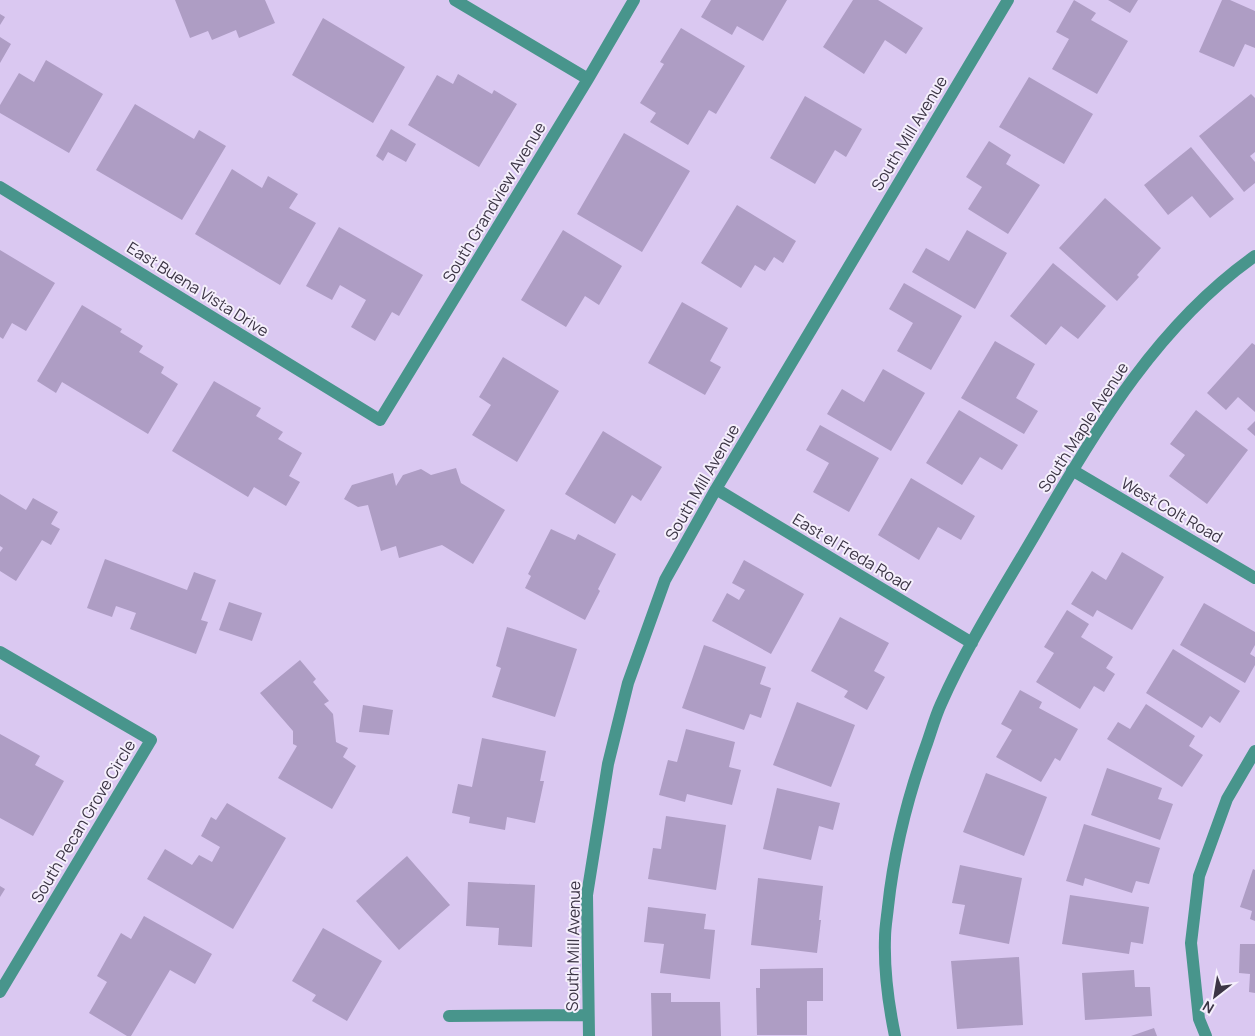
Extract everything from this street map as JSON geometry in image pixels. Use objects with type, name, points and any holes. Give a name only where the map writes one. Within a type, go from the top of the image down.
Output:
[{"type":"street","points":[[455,0],[588,79]]},
{"type":"street","name":"South Grandview Avenue","points":[[380,420],[588,79],[634,0]]},
{"type":"street","name":"South Mill Avenue","points":[[589,1036],[587,895],[608,764],[628,683],[665,580],[716,489],[1008,0]]},
{"type":"street","name":"East Buena Vista Drive","points":[[0,187],[380,420]]},
{"type":"street","name":"South Maple Avenue","points":[[894,1036],[890,1014],[885,938],[892,869],[904,816],[918,768],[941,705],[972,643],[1072,470],[1124,391],[1158,346],[1196,306],[1255,256]]},
{"type":"street","name":"West Colt Road","points":[[1072,470],[1255,578]]},
{"type":"street","name":"East el Freda Road","points":[[716,489],[972,643]]},
{"type":"street","name":"South Pecan Grove Circle","points":[[0,652],[151,740],[0,992]]},
{"type":"street","points":[[1206,1036],[1199,1019],[1191,943],[1199,876],[1227,800],[1255,751]]},
{"type":"street","points":[[449,1016],[588,1015]]},
{"type":"building","points":[[175,0],[265,0],[275,23],[239,38],[236,30],[212,40],[208,31],[190,38]]},
{"type":"building","points":[[711,0],[787,0],[763,41],[737,26],[732,35],[701,17]]},
{"type":"building","points":[[853,0],[878,0],[923,28],[906,54],[885,40],[864,74],[823,47]]},
{"type":"building","points":[[1074,0],[1096,13],[1091,20],[1128,41],[1097,94],[1052,69],[1069,39],[1056,32]]},
{"type":"building","points":[[1108,0],[1138,0],[1130,13]]},
{"type":"building","points":[[1222,0],[1230,0],[1255,11],[1255,48],[1245,44],[1234,67],[1199,52]]},
{"type":"building","points":[[0,14],[5,17],[0,25]]},
{"type":"building","points":[[323,18],[405,67],[373,123],[292,75]]},
{"type":"building","points":[[681,28],[745,66],[716,114],[709,110],[688,145],[650,122],[656,113],[640,103],[664,64],[660,62]]},
{"type":"building","points":[[0,37],[11,44],[0,63]]},
{"type":"building","points":[[46,60],[103,94],[69,153],[0,113],[0,105],[19,73],[34,82]]},
{"type":"building","points":[[458,74],[492,94],[494,90],[517,104],[479,167],[408,125],[437,75],[453,84]]},
{"type":"building","points":[[1029,77],[1093,114],[1064,164],[999,127]]},
{"type":"building","points":[[1251,94],[1255,98],[1255,152],[1250,156],[1255,162],[1255,183],[1244,192],[1199,136]]},
{"type":"building","points":[[805,96],[862,129],[846,157],[835,150],[815,184],[770,158]]},
{"type":"building","points":[[135,104],[194,139],[199,130],[226,146],[182,220],[96,170]]},
{"type":"building","points":[[391,129],[416,144],[406,162],[388,152],[383,161],[376,156]]},
{"type":"building","points":[[624,133],[690,171],[642,252],[577,214]]},
{"type":"building","points":[[989,141],[1011,155],[1006,164],[1040,185],[1008,234],[968,209],[982,187],[966,177]]},
{"type":"building","points":[[1191,147],[1234,199],[1210,218],[1192,196],[1168,215],[1144,185]]},
{"type":"building","points":[[232,169],[262,188],[268,176],[298,194],[289,208],[316,223],[280,285],[195,234]]},
{"type":"building","points":[[1105,198],[1161,248],[1137,275],[1139,277],[1117,301],[1059,248]]},
{"type":"building","points":[[737,205],[796,241],[783,263],[774,257],[765,271],[755,265],[741,288],[701,263]]},
{"type":"building","points":[[339,227],[423,275],[399,316],[392,312],[375,341],[351,327],[366,300],[340,285],[332,300],[306,286]]},
{"type":"building","points":[[563,230],[622,266],[599,305],[585,296],[566,327],[521,300]]},
{"type":"building","points":[[967,230],[1007,253],[975,309],[912,272],[926,248],[949,261]]},
{"type":"building","points":[[0,250],[55,283],[26,331],[12,323],[3,339],[0,337]]},
{"type":"building","points":[[1053,263],[1106,306],[1078,339],[1061,326],[1046,345],[1010,316]]},
{"type":"building","points":[[904,283],[962,316],[931,370],[897,351],[913,323],[889,309]]},
{"type":"building","points":[[682,302],[728,328],[710,361],[721,367],[705,395],[648,363]]},
{"type":"building","points":[[82,305],[122,329],[120,332],[143,346],[139,352],[164,367],[161,373],[178,384],[148,434],[62,382],[56,393],[37,381]]},
{"type":"building","points":[[995,341],[1035,364],[1016,398],[1038,411],[1024,434],[961,398]]},
{"type":"building","points":[[1252,343],[1255,345],[1255,412],[1238,397],[1226,410],[1207,393]]},
{"type":"building","points":[[503,357],[559,391],[517,462],[472,435],[491,405],[479,397]]},
{"type":"building","points":[[883,369],[925,393],[891,451],[827,414],[842,389],[864,402]]},
{"type":"building","points":[[214,381],[261,408],[256,416],[283,432],[278,439],[302,453],[289,476],[300,482],[286,506],[254,487],[248,497],[172,451]]},
{"type":"building","points":[[959,410],[1018,445],[1002,470],[980,457],[962,485],[926,463]]},
{"type":"building","points":[[1196,410],[1248,450],[1207,504],[1169,476],[1185,455],[1170,444]]},
{"type":"building","points":[[1255,421],[1255,436],[1247,429]]},
{"type":"building","points":[[820,425],[879,458],[849,512],[813,492],[829,463],[806,450]]},
{"type":"building","points":[[603,431],[662,467],[641,501],[632,495],[615,524],[565,494]]},
{"type":"building","points":[[456,468],[461,483],[505,510],[473,564],[442,545],[399,558],[396,546],[381,551],[368,505],[358,507],[344,499],[352,485],[393,473],[396,486],[403,475],[421,469],[431,475]]},
{"type":"building","points":[[911,478],[975,516],[961,540],[938,527],[919,560],[878,535]]},
{"type":"building","points":[[0,494],[26,510],[33,498],[58,512],[51,524],[60,529],[51,545],[42,540],[16,581],[0,571],[0,552],[3,548],[0,546]]},
{"type":"building","points":[[551,529],[575,540],[578,534],[616,554],[585,620],[525,588],[531,576],[528,574]]},
{"type":"building","points":[[1122,552],[1164,577],[1132,630],[1097,610],[1093,617],[1071,604],[1092,571],[1106,580]]},
{"type":"building","points":[[105,559],[187,590],[194,572],[216,580],[201,620],[208,622],[196,654],[130,629],[136,613],[116,606],[112,617],[87,608]]},
{"type":"building","points":[[744,560],[804,594],[771,654],[712,621],[727,593],[739,600],[745,590],[732,583]]},
{"type":"building","points":[[229,602],[262,613],[252,641],[219,630]]},
{"type":"building","points":[[1204,603],[1255,632],[1255,645],[1250,654],[1255,657],[1255,665],[1245,683],[1180,645]]},
{"type":"building","points":[[1067,610],[1089,624],[1081,637],[1113,657],[1106,668],[1115,674],[1104,692],[1094,686],[1080,709],[1036,682],[1054,653],[1044,647]]},
{"type":"building","points":[[840,617],[889,643],[874,671],[885,677],[867,710],[844,697],[848,691],[811,671]]},
{"type":"building","points":[[507,627],[577,649],[555,717],[492,697],[501,668],[496,666]]},
{"type":"building","points":[[704,645],[766,667],[760,684],[771,688],[761,718],[750,714],[744,730],[682,708]]},
{"type":"building","points":[[1173,649],[1240,691],[1220,723],[1210,716],[1202,728],[1146,693]]},
{"type":"building","points":[[300,660],[316,679],[313,682],[329,701],[324,704],[333,714],[336,742],[348,748],[343,757],[356,766],[332,809],[278,778],[297,746],[293,744],[293,731],[260,693]]},
{"type":"building","points":[[1020,690],[1042,702],[1039,708],[1078,729],[1060,761],[1055,758],[1041,782],[996,757],[1012,730],[1001,724]]},
{"type":"building","points":[[797,702],[855,725],[831,787],[773,765]]},
{"type":"building","points":[[1146,704],[1195,736],[1189,746],[1203,755],[1182,787],[1107,739],[1118,722],[1130,729]]},
{"type":"building","points":[[363,705],[393,710],[389,735],[359,732]]},
{"type":"building","points":[[686,729],[735,742],[729,767],[741,770],[732,805],[687,794],[685,802],[659,795],[668,760],[677,762]]},
{"type":"building","points":[[0,734],[40,756],[35,765],[64,781],[33,836],[0,818]]},
{"type":"building","points":[[482,738],[546,751],[540,781],[544,781],[535,823],[507,817],[505,830],[469,823],[470,817],[452,813],[458,784],[472,787]]},
{"type":"building","points":[[1107,768],[1162,788],[1158,799],[1173,804],[1160,840],[1091,815]]},
{"type":"building","points":[[986,773],[1047,797],[1024,856],[963,832]]},
{"type":"building","points":[[777,788],[840,803],[833,830],[819,826],[811,860],[763,849]]},
{"type":"building","points":[[227,803],[286,838],[233,929],[147,879],[165,849],[192,865],[199,855],[212,862],[220,847],[201,836],[211,817],[216,820]]},
{"type":"building","points":[[666,816],[726,825],[716,890],[648,879],[653,848],[661,849]]},
{"type":"building","points":[[1084,824],[1160,848],[1149,884],[1136,881],[1132,893],[1085,878],[1083,886],[1066,881]]},
{"type":"building","points":[[407,856],[450,905],[399,950],[356,901]]},
{"type":"building","points":[[960,865],[1022,878],[1009,944],[959,934],[965,905],[952,903]]},
{"type":"building","points":[[1253,869],[1255,870],[1255,921],[1250,919],[1252,911],[1240,907]]},
{"type":"building","points":[[758,878],[823,886],[817,953],[751,945]]},
{"type":"building","points":[[468,882],[535,885],[532,947],[498,945],[499,928],[466,926]]},
{"type":"building","points":[[0,886],[5,889],[0,897]]},
{"type":"building","points":[[1070,895],[1149,907],[1143,944],[1131,942],[1129,954],[1062,944]]},
{"type":"building","points":[[648,907],[706,914],[704,929],[715,930],[710,979],[660,973],[664,944],[644,942]]},
{"type":"building","points":[[144,916],[212,954],[195,984],[170,970],[131,1036],[127,1036],[89,1013],[107,982],[97,976],[121,933],[131,939]]},
{"type":"building","points":[[323,928],[382,961],[347,1021],[312,1001],[316,995],[292,981]]},
{"type":"building","points":[[1240,944],[1255,944],[1255,993],[1249,992],[1250,974],[1239,973]]},
{"type":"building","points":[[1019,957],[1023,1025],[957,1029],[951,961]]},
{"type":"building","points":[[823,968],[823,1001],[807,1001],[807,1035],[757,1035],[756,988],[760,988],[760,969]]},
{"type":"building","points":[[1134,970],[1135,987],[1150,987],[1152,1016],[1085,1020],[1082,973]]},
{"type":"building","points":[[651,993],[671,993],[671,1002],[720,1002],[721,1036],[652,1036]]},
{"type":"building","points":[[1154,1028],[1157,1036],[1131,1036]]}]
